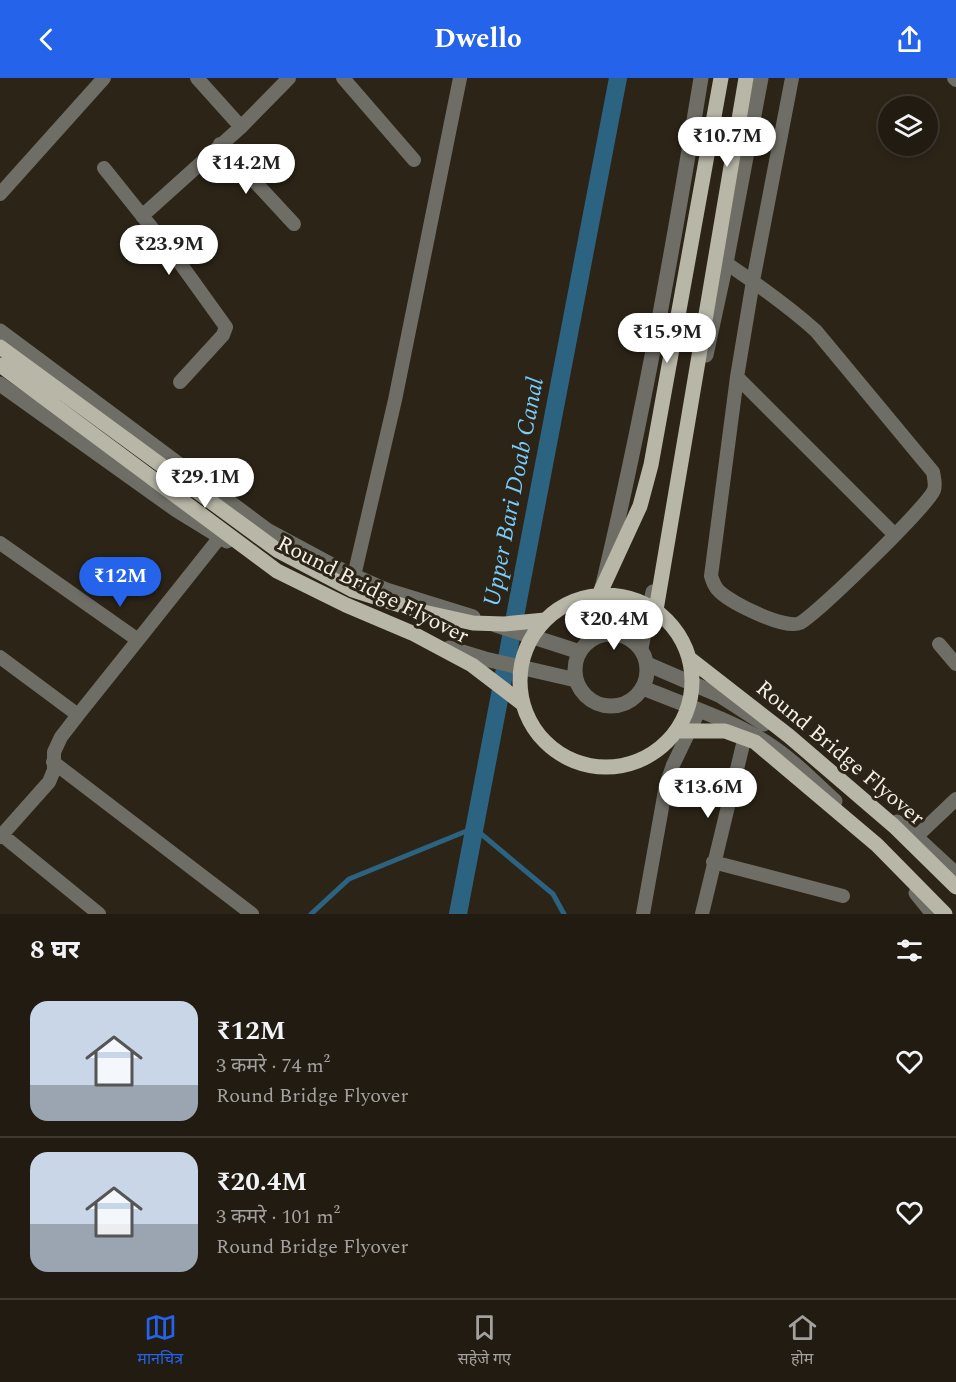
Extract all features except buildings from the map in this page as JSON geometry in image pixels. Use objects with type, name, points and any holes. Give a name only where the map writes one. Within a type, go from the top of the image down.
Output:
[{"type":"main road","points":[[599,595],[640,506],[651,465],[721,78]]},
{"type":"main road","points":[[656,610],[746,78]]},
{"type":"main road","name":"Round Bridge Flyover","points":[[0,347],[278,550],[353,590],[419,611],[473,623],[504,624],[545,620]]},
{"type":"main road","name":"Round Bridge Flyover","points":[[0,365],[277,571],[346,605],[412,633],[472,666],[523,704]]},
{"type":"main road","name":"Round Bridge Flyover","points":[[599,595],[629,598],[656,610],[678,632],[690,659],[693,674],[691,696],[685,718],[667,742],[643,760],[628,765],[598,768],[569,760],[556,752],[535,731],[523,704],[520,681],[523,659],[528,645],[545,620],[570,603],[599,595]]},
{"type":"main road","name":"Round Bridge Flyover","points":[[690,659],[789,736],[894,826],[956,888]]},
{"type":"main road","name":"Round Bridge Flyover","points":[[677,731],[725,731],[755,742],[877,845],[945,914]]},
{"type":"street","points":[[0,194],[104,78]]},
{"type":"street","points":[[197,78],[241,127]]},
{"type":"street","points":[[142,216],[241,127],[289,78]]},
{"type":"street","points":[[343,78],[414,160]]},
{"type":"street","points":[[354,576],[395,400],[460,78]]},
{"type":"street","points":[[0,331],[267,530],[354,576],[386,590],[561,646],[584,647],[602,635],[616,634],[630,639],[640,648],[647,664],[648,675],[643,688],[634,699],[621,705],[607,706],[593,702],[583,693],[576,680],[575,666],[584,647],[616,536],[676,232],[701,78]]},
{"type":"street","points":[[640,648],[726,263],[761,78]]},
{"type":"street","points":[[726,263],[753,281],[816,330],[933,472],[935,482],[934,490],[926,502],[894,535],[817,610],[801,622],[792,625],[741,605],[720,592],[714,586],[711,576],[753,281],[792,78]]},
{"type":"street","points":[[220,144],[294,224]]},
{"type":"street","points":[[104,168],[180,263],[226,327],[223,335],[180,382]]},
{"type":"street","points":[[738,377],[894,535]]},
{"type":"street","points":[[0,384],[175,509],[293,587],[374,622],[485,659],[576,680]]},
{"type":"street","points":[[99,914],[1,836],[43,791],[54,774],[53,762],[56,745],[220,537]]},
{"type":"street","points":[[0,543],[138,640]]},
{"type":"street","points":[[374,622],[386,590]]},
{"type":"street","points":[[939,644],[956,664]]},
{"type":"street","points":[[0,657],[78,715]]},
{"type":"street","points":[[647,664],[719,695],[842,776],[916,837],[956,874]]},
{"type":"street","points":[[643,688],[767,743],[808,776],[856,821],[933,914]]},
{"type":"street","points":[[643,914],[666,785],[699,711]]},
{"type":"street","points":[[702,914],[746,732]]},
{"type":"street","points":[[53,762],[252,914]]},
{"type":"street","points":[[916,837],[956,799]]},
{"type":"street","points":[[713,862],[843,896]]},
{"type":"waterway","name":"Upper Bari Doab Canal","points":[[458,914],[618,78]]},
{"type":"waterway","points":[[311,914],[349,879],[474,828],[553,894],[564,914]]}]
